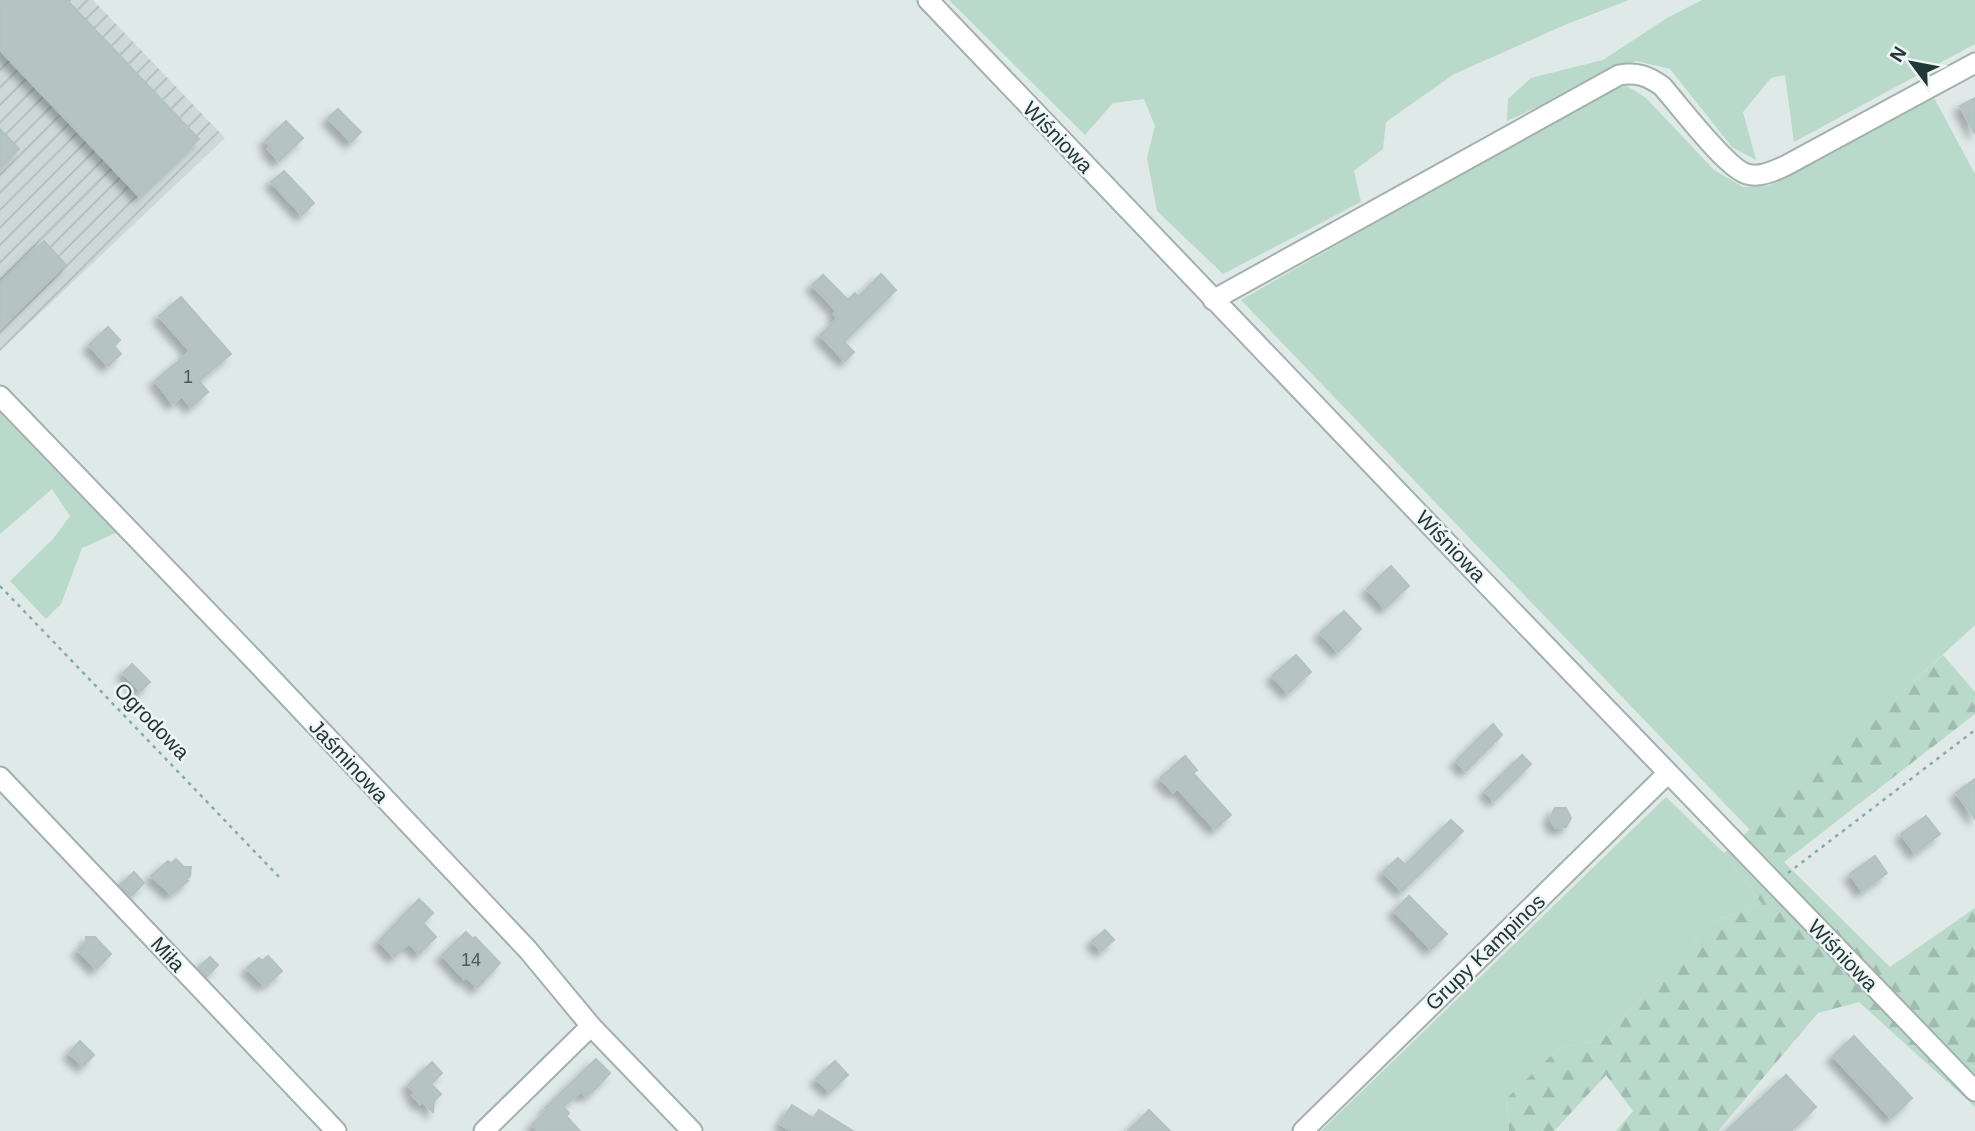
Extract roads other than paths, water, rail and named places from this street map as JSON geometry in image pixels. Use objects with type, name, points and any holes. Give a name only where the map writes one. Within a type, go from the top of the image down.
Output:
[{"type":"street","name":"Wiśniowa","points":[[928,0],[1667,774],[1975,1091]]},
{"type":"street","points":[[1213,300],[1619,75],[1643,75],[1662,86],[1730,164],[1747,174],[1757,175],[1784,166],[1975,63]]},
{"type":"street","name":"Jaśminowa","points":[[0,396],[518,940],[591,1026],[692,1131]]},
{"type":"street","name":"Grupy Kampinos","points":[[1303,1131],[1667,774]]},
{"type":"street","name":"Miła","points":[[0,777],[336,1131]]},
{"type":"street","points":[[484,1131],[591,1026]]}]
